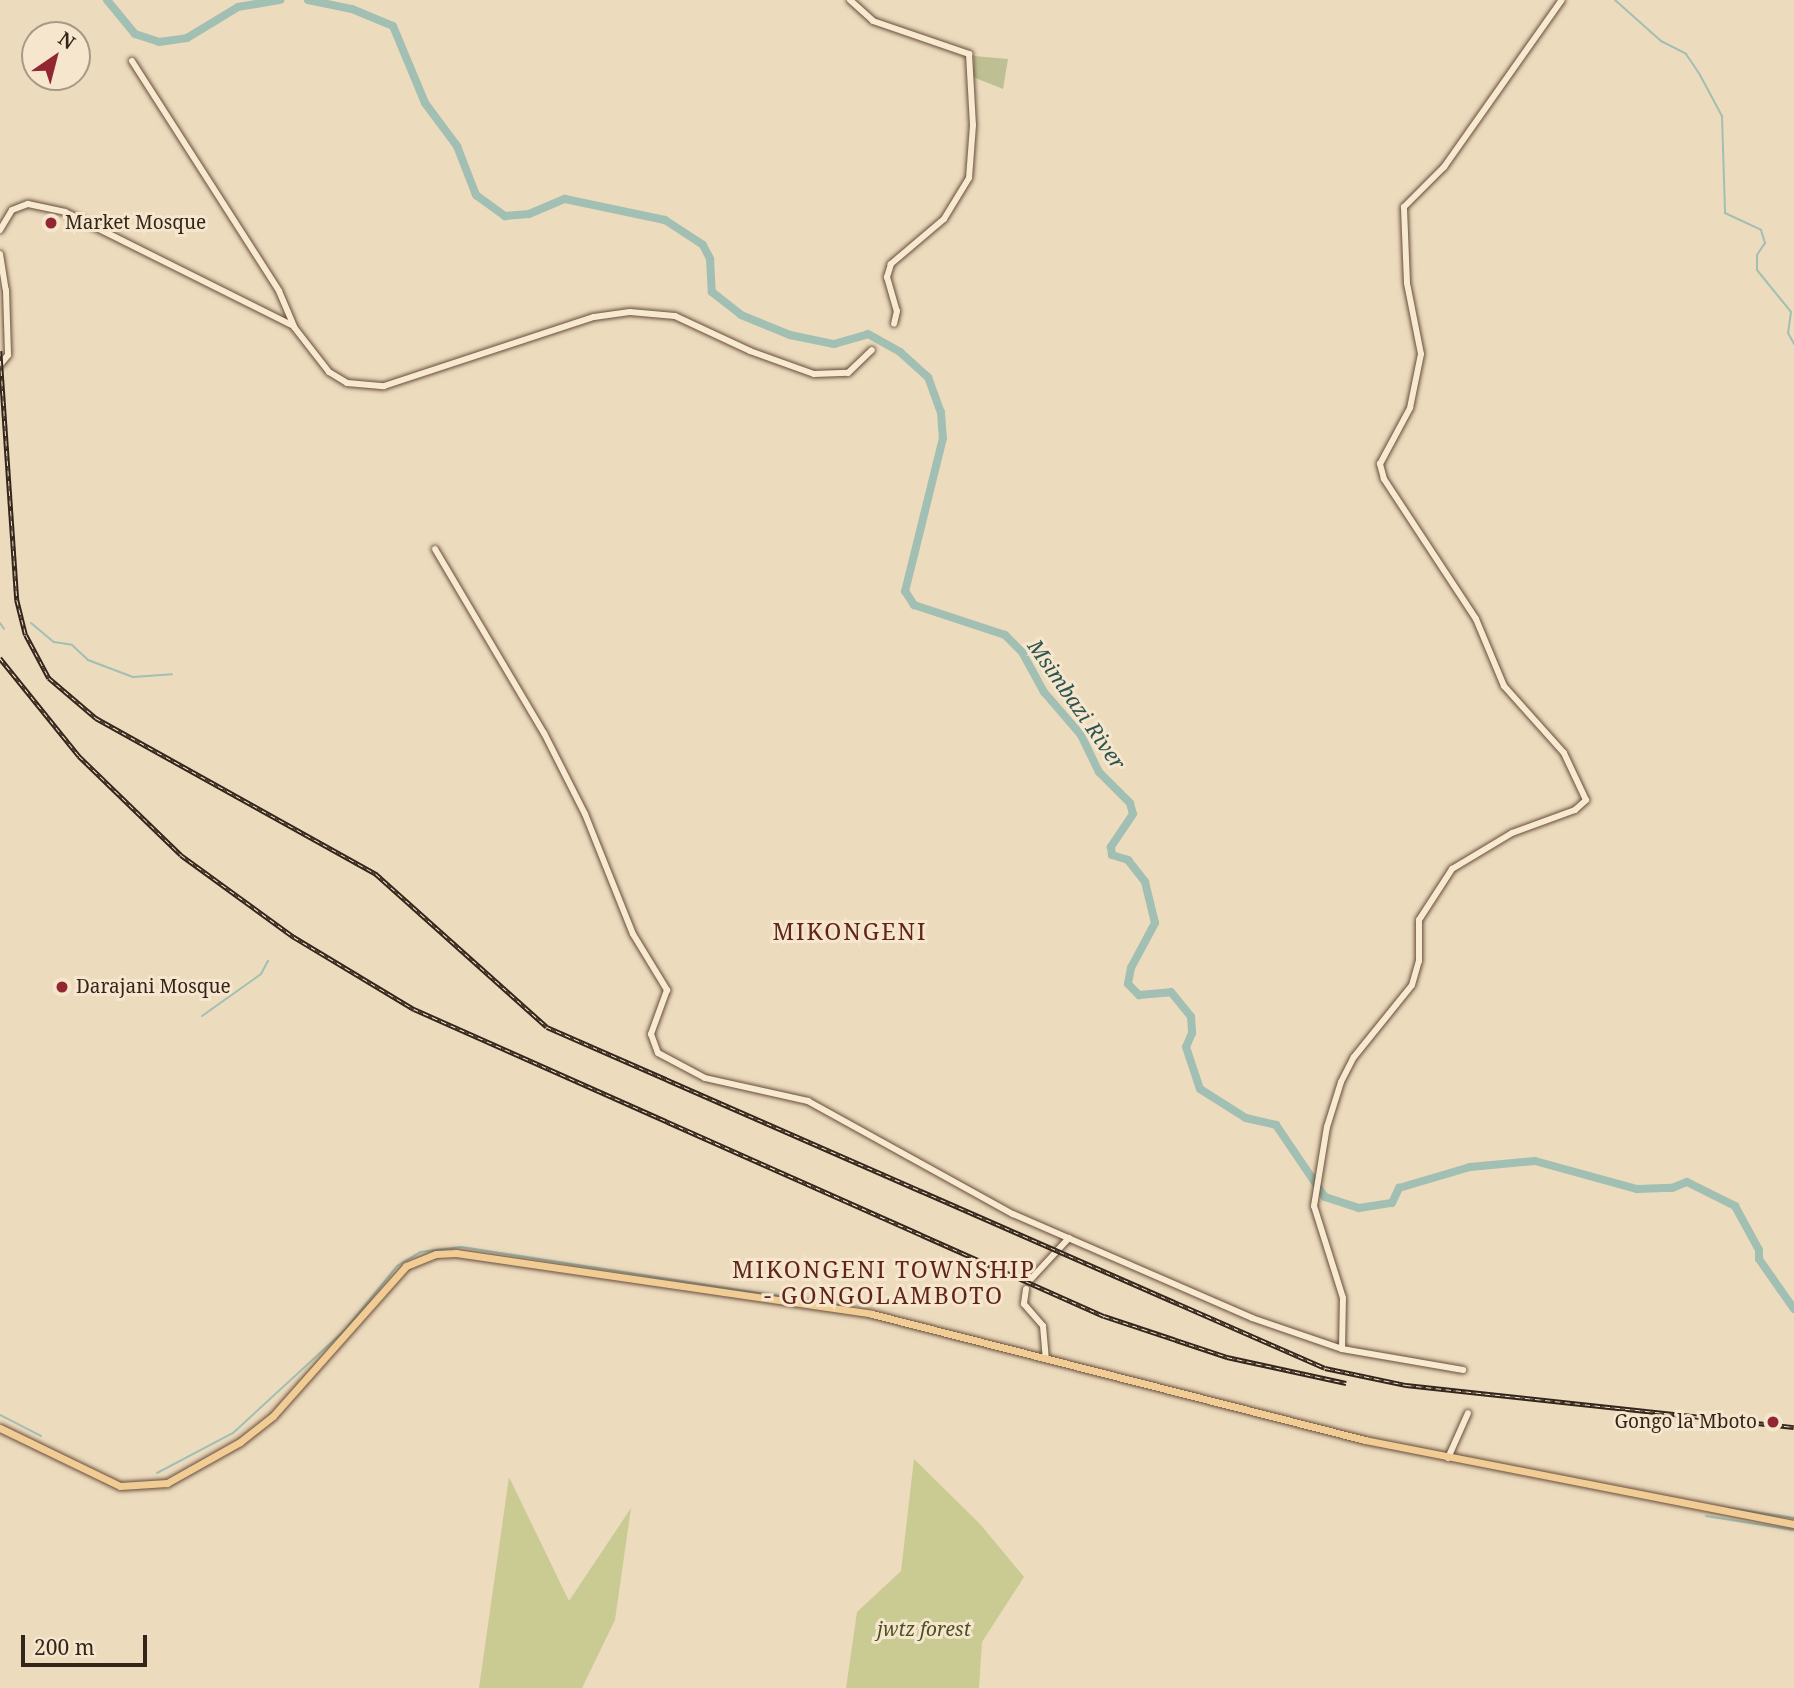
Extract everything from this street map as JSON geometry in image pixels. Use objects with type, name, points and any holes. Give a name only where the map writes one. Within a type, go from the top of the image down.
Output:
[{"type":"main road","points":[[0,1428],[120,1486],[167,1483],[263,1425],[316,1372],[397,1274],[415,1261],[445,1253],[849,1310],[1448,1458],[1794,1524]]},
{"type":"street","points":[[850,0],[873,21],[969,54],[973,125],[969,178],[944,219],[891,264],[887,277],[897,311],[894,324]]},
{"type":"street","points":[[1342,1349],[1343,1298],[1318,1227],[1315,1194],[1340,1082],[1354,1057],[1412,985],[1419,961],[1419,920],[1447,875],[1471,854],[1521,828],[1576,810],[1586,800],[1563,752],[1504,686],[1472,613],[1384,479],[1380,464],[1410,408],[1421,354],[1407,283],[1404,206],[1444,167],[1562,0]]},
{"type":"street","points":[[132,61],[279,291],[292,325],[329,372],[363,388],[396,383],[594,317],[630,312],[675,316],[750,351],[814,374],[848,373],[872,350]]},
{"type":"street","points":[[0,230],[12,210],[28,204],[65,212],[292,325]]},
{"type":"street","points":[[0,254],[6,290],[8,355],[0,365]]},
{"type":"street","points":[[435,549],[544,733],[585,814],[633,934],[667,990],[652,1034],[658,1053],[705,1078],[808,1101],[1013,1214],[1252,1318],[1342,1349],[1463,1370]]},
{"type":"street","points":[[1031,1279],[1069,1238]]},
{"type":"street","points":[[1026,1289],[1024,1304],[1043,1326],[1046,1359]]},
{"type":"street","points":[[1448,1458],[1468,1413]]},
{"type":"green space","points":[[974,56],[1008,59],[1003,89],[973,77]]},
{"type":"green space","name":"jwtz forest","points":[[914,1459],[980,1524],[1024,1577],[982,1642],[979,1688],[846,1688],[857,1612],[901,1571]]},
{"type":"green space","points":[[509,1477],[569,1601],[631,1508],[615,1620],[582,1688],[479,1688]]},
{"type":"waterway","name":"Msimbazi River","points":[[107,0],[135,34],[159,42],[187,38],[238,7],[280,0]]},
{"type":"waterway","name":"Msimbazi River","points":[[308,0],[352,9],[393,26],[425,103],[457,146],[476,195],[505,216],[529,214],[565,199],[665,220],[703,245],[710,259],[712,292],[741,315],[790,335],[834,344],[868,334],[900,352],[928,377],[941,412],[943,438],[905,591],[914,605],[1005,635],[1022,652],[1044,692],[1081,735],[1099,772],[1130,803],[1133,814],[1111,847],[1112,855],[1128,860],[1145,882],[1155,923],[1131,968],[1128,984],[1139,995],[1171,992],[1191,1017],[1192,1033],[1186,1047],[1200,1089],[1246,1118],[1276,1125],[1325,1197],[1359,1208],[1392,1203],[1399,1188],[1470,1167],[1535,1161],[1637,1189],[1672,1188],[1687,1182],[1735,1206],[1759,1250],[1759,1259],[1794,1309]]},
{"type":"waterway","points":[[1615,0],[1661,41],[1686,54],[1722,116],[1725,213],[1761,230],[1765,243],[1757,255],[1757,270],[1791,312],[1788,333],[1794,344]]},
{"type":"waterway","points":[[0,623],[4,629]]},
{"type":"waterway","points":[[31,623],[54,642],[72,645],[88,660],[133,677],[172,674]]},
{"type":"waterway","points":[[202,1016],[261,974],[268,961]]},
{"type":"waterway","points":[[157,1473],[233,1433],[346,1329],[397,1266],[420,1252],[462,1247],[851,1307]]},
{"type":"waterway","points":[[0,1415],[41,1436]]},
{"type":"waterway","points":[[1728,1508],[1794,1518]]},
{"type":"waterway","points":[[1706,1516],[1794,1530]]},
{"type":"railway","points":[[0,351],[17,600],[26,635],[49,678],[96,718],[376,874],[547,1027],[1325,1368],[1406,1385],[1794,1427]]},
{"type":"railway","points":[[0,658],[79,756],[181,855],[294,937],[414,1009],[1104,1316],[1227,1357],[1346,1383]]},
{"type":"place","name":"Market Mosque","points":[[51,223]]},
{"type":"place","name":"Darajani Mosque","points":[[62,987]]},
{"type":"place","name":"Gongo la Mboto","points":[[1773,1422]]},
{"type":"district","name":"MIKONGENI","points":[[850,931]]},
{"type":"district","name":"MIKONGENI TOWNSHIP - GONGOLAMBOTO","points":[[884,1282]]}]
